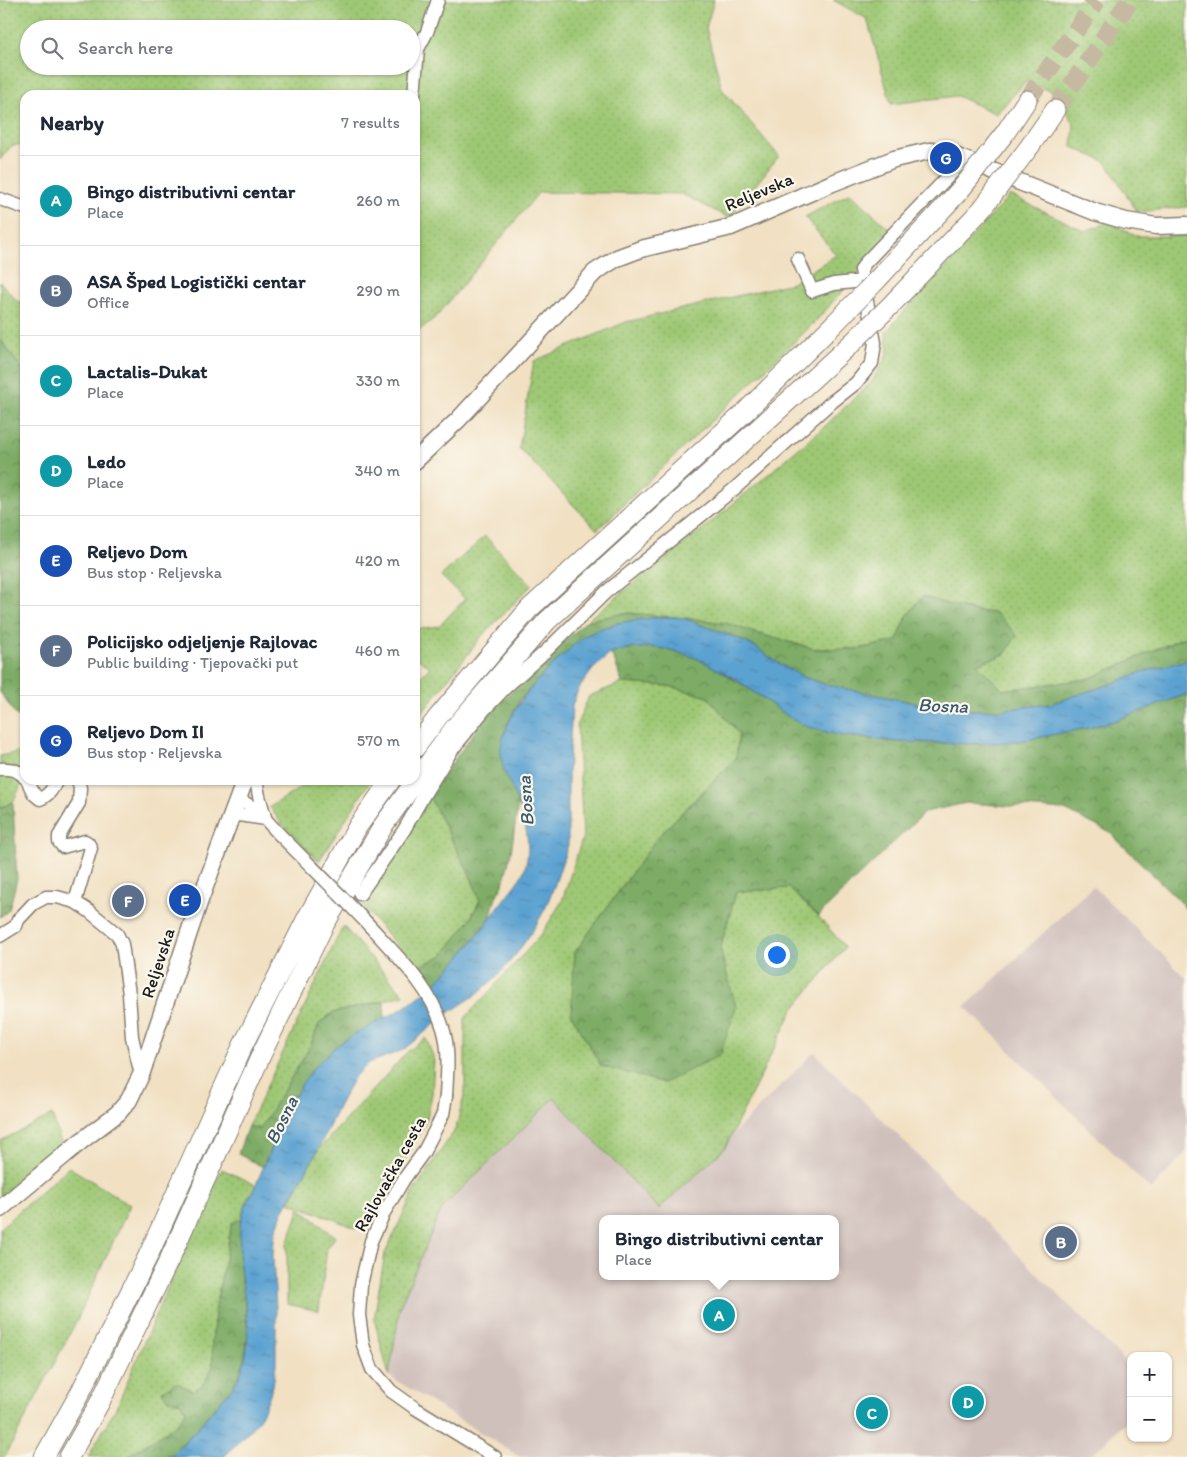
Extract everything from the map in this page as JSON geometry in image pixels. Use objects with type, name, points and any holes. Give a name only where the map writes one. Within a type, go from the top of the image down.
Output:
[{"type":"highway","points":[[420,741],[438,717],[530,609],[742,415],[874,283],[961,189],[1028,100]]},
{"type":"highway","points":[[420,775],[455,727],[547,621],[852,343],[891,305],[982,209],[1055,110]]},
{"type":"highway","points":[[44,1457],[80,1393],[148,1256],[241,1049],[298,935],[358,826],[387,785]]},
{"type":"highway","points":[[69,1457],[100,1402],[171,1256],[262,1053],[324,925],[384,824],[413,785]]},
{"type":"main road","name":"Reljevska","points":[[420,456],[458,420],[596,272],[617,258],[641,249],[732,227],[894,158],[929,150],[942,151],[1126,222],[1156,226],[1187,225]]},
{"type":"main road","name":"Reljevska","points":[[0,1209],[118,1113],[129,1100],[141,1075],[200,900],[242,785]]},
{"type":"street","points":[[420,45],[427,32],[438,0]]},
{"type":"street","points":[[414,90],[416,75]]},
{"type":"street","points":[[360,894],[404,830],[452,750],[506,686],[546,651],[606,592],[733,490],[828,405],[856,383],[872,363],[875,343],[862,270],[866,263],[964,160]]},
{"type":"street","points":[[0,199],[20,206]]},
{"type":"street","points":[[798,259],[812,291],[834,284],[864,281]]},
{"type":"street","points":[[0,769],[6,768],[20,772]]},
{"type":"street","points":[[29,785],[34,794],[40,799],[46,797],[55,785]]},
{"type":"street","points":[[75,902],[91,848],[85,841],[63,847],[59,842],[59,836],[79,803],[79,785]]},
{"type":"street","points":[[257,785],[266,819]]},
{"type":"street","points":[[235,806],[266,819]]},
{"type":"street","name":"Rajlovačka cesta","points":[[266,819],[364,920],[413,974],[428,996],[443,1027],[448,1059],[443,1114],[423,1153],[404,1179],[385,1211],[371,1241],[361,1285],[359,1315],[363,1346],[372,1369],[391,1391],[495,1457]]},
{"type":"street","points":[[0,936],[16,926],[18,920],[33,904],[46,897],[57,897],[75,902],[107,924],[117,934],[122,944],[129,994],[132,1037],[141,1075]]},
{"type":"shaded area","points":[[1093,886],[1187,979],[1187,1151],[1151,1190],[965,1007]]},
{"type":"shaded area","points":[[814,1052],[1127,1363],[1127,1420],[1090,1457],[520,1457],[389,1376],[400,1306],[442,1208],[555,1097],[659,1209]]},
{"type":"green space","points":[[0,0],[714,0],[706,28],[722,89],[779,156],[729,218],[682,194],[539,192],[438,315],[420,330],[420,90],[20,90],[20,145],[11,146],[0,160]]},
{"type":"green space","points":[[833,0],[1187,0],[1187,207],[1137,212],[1106,162],[1072,147],[1074,124],[1056,93],[1026,82],[996,114],[957,96],[891,104],[867,19]]},
{"type":"green space","points":[[850,193],[894,233],[815,322],[597,530],[519,448],[534,361],[626,322],[792,283],[836,255],[805,217]]},
{"type":"green space","points":[[1010,195],[1085,231],[1109,222],[1137,236],[1187,236],[1187,636],[1088,679],[1003,690],[977,664],[1005,654],[995,613],[959,607],[923,596],[907,616],[897,641],[858,649],[815,649],[726,623],[675,617],[625,613],[586,621],[714,520],[824,427],[872,381],[888,353],[886,332]]},
{"type":"green space","points":[[0,282],[20,302],[20,366],[0,339]]},
{"type":"green space","points":[[0,339],[20,366],[20,717],[17,717],[0,692]]},
{"type":"green space","points":[[485,536],[532,585],[482,636],[420,716],[420,678],[430,667],[420,660],[420,628],[439,626],[465,599],[441,576]]},
{"type":"green space","points":[[923,596],[972,611],[996,613],[1017,635],[1005,654],[977,664],[1003,690],[1088,679],[1187,636],[1187,660],[1142,672],[1050,704],[1000,710],[961,710],[935,707],[827,685],[804,677],[781,665],[755,647],[739,639],[672,617],[613,624],[587,635],[551,665],[520,700],[513,712],[504,733],[514,792],[518,804],[511,853],[503,884],[496,897],[490,918],[459,958],[430,988],[417,968],[443,955],[470,920],[480,900],[471,877],[429,796],[489,711],[586,621],[625,613],[675,617],[726,623],[815,649],[858,649],[897,641],[907,616]]},
{"type":"green space","points":[[651,647],[671,650],[713,666],[808,727],[837,735],[898,742],[979,744],[1021,741],[1114,721],[1187,694],[1187,911],[1179,900],[1109,832],[1065,810],[966,803],[925,812],[818,916],[789,888],[736,892],[720,949],[736,1007],[720,1055],[664,1083],[601,1066],[571,1014],[575,952],[657,838],[736,758],[739,734],[708,697],[669,686],[622,683],[614,659],[610,654],[627,649]]},
{"type":"green space","points":[[622,683],[669,686],[708,697],[739,734],[736,758],[657,838],[736,1008],[720,949],[736,892],[789,888],[818,916],[845,947],[793,1010],[725,1148],[659,1209],[554,1098],[442,1208],[400,1306],[389,1376],[374,1319],[385,1253],[414,1191],[456,1128],[465,1092],[465,1018],[541,935],[562,901],[583,836],[577,724],[589,696]]},
{"type":"green space","points":[[20,752],[21,785],[13,802],[0,808],[0,756]]},
{"type":"green space","points":[[305,785],[368,785],[319,861],[282,825],[270,807]]},
{"type":"green space","points":[[429,796],[471,877],[480,900],[470,920],[443,955],[417,968],[363,907]]},
{"type":"green space","points":[[13,802],[17,879],[9,910],[0,917],[0,808]]},
{"type":"green space","points":[[343,926],[404,995],[332,1013],[319,1024],[310,1047],[260,1130],[248,1126]]},
{"type":"green space","points":[[384,1001],[385,1019],[343,1042],[270,1150],[263,1167],[238,1154],[248,1126],[260,1129],[310,1047],[319,1024],[332,1013]]},
{"type":"green space","points":[[426,1038],[434,1059],[432,1094],[427,1118],[391,1183],[358,1229],[289,1202],[318,1150],[408,1051]]},
{"type":"green space","points":[[52,1115],[62,1145],[0,1197],[0,1141]]},
{"type":"green space","points":[[69,1167],[130,1205],[78,1318],[5,1457],[0,1457],[0,1228]]},
{"type":"green space","points":[[222,1169],[256,1185],[248,1198],[241,1219],[232,1223],[216,1305],[212,1341],[213,1366],[204,1384],[180,1401],[187,1411],[177,1424],[127,1457],[88,1457],[117,1406],[159,1307]]},
{"type":"green space","points":[[300,1208],[335,1237],[327,1249],[319,1311],[287,1304],[287,1244]]},
{"type":"green space","points":[[241,1219],[240,1262],[248,1333],[244,1361],[238,1378],[232,1388],[170,1457],[127,1457],[177,1424],[186,1411],[180,1402],[169,1400],[162,1391],[177,1383],[193,1391],[204,1384],[213,1366],[212,1341],[216,1305],[232,1223]]},
{"type":"water","name":"Bosna","points":[[672,617],[683,618],[739,639],[755,647],[781,665],[804,677],[827,685],[935,707],[961,710],[1000,710],[1050,704],[1142,672],[1187,660],[1187,694],[1114,721],[1021,741],[980,744],[898,742],[837,735],[808,727],[792,719],[734,678],[696,658],[671,650],[651,647],[627,649],[610,654],[593,669],[578,690],[572,706],[568,775],[568,845],[545,909],[532,932],[514,957],[477,994],[447,1014],[403,1050],[369,1063],[355,1076],[318,1150],[282,1213],[274,1237],[276,1364],[273,1386],[264,1410],[258,1421],[224,1457],[170,1457],[231,1389],[238,1379],[243,1366],[248,1337],[240,1261],[241,1221],[282,1122],[300,1087],[320,1061],[338,1045],[412,1002],[437,981],[470,945],[522,875],[526,865],[528,843],[524,821],[504,769],[501,751],[502,741],[511,718],[530,689],[580,639],[607,626],[629,621]]},
{"type":"tunnel","points":[[1027,100],[1097,0]]},
{"type":"tunnel","points":[[1055,110],[1130,0]]},
{"type":"place","name":"Reljevo Dom II","points":[[946,158]]},
{"type":"place","name":"Reljevo Dom","points":[[185,900]]},
{"type":"place","name":"Policijsko odjeljenje Rajlovac","points":[[128,901]]},
{"type":"place","name":"ASA Šped Logistički centar","points":[[1061,1242]]},
{"type":"place","name":"Bingo distributivni centar","points":[[719,1315]]},
{"type":"place","name":"Ledo","points":[[968,1402]]},
{"type":"place","name":"Lactalis-Dukat","points":[[872,1413]]}]
